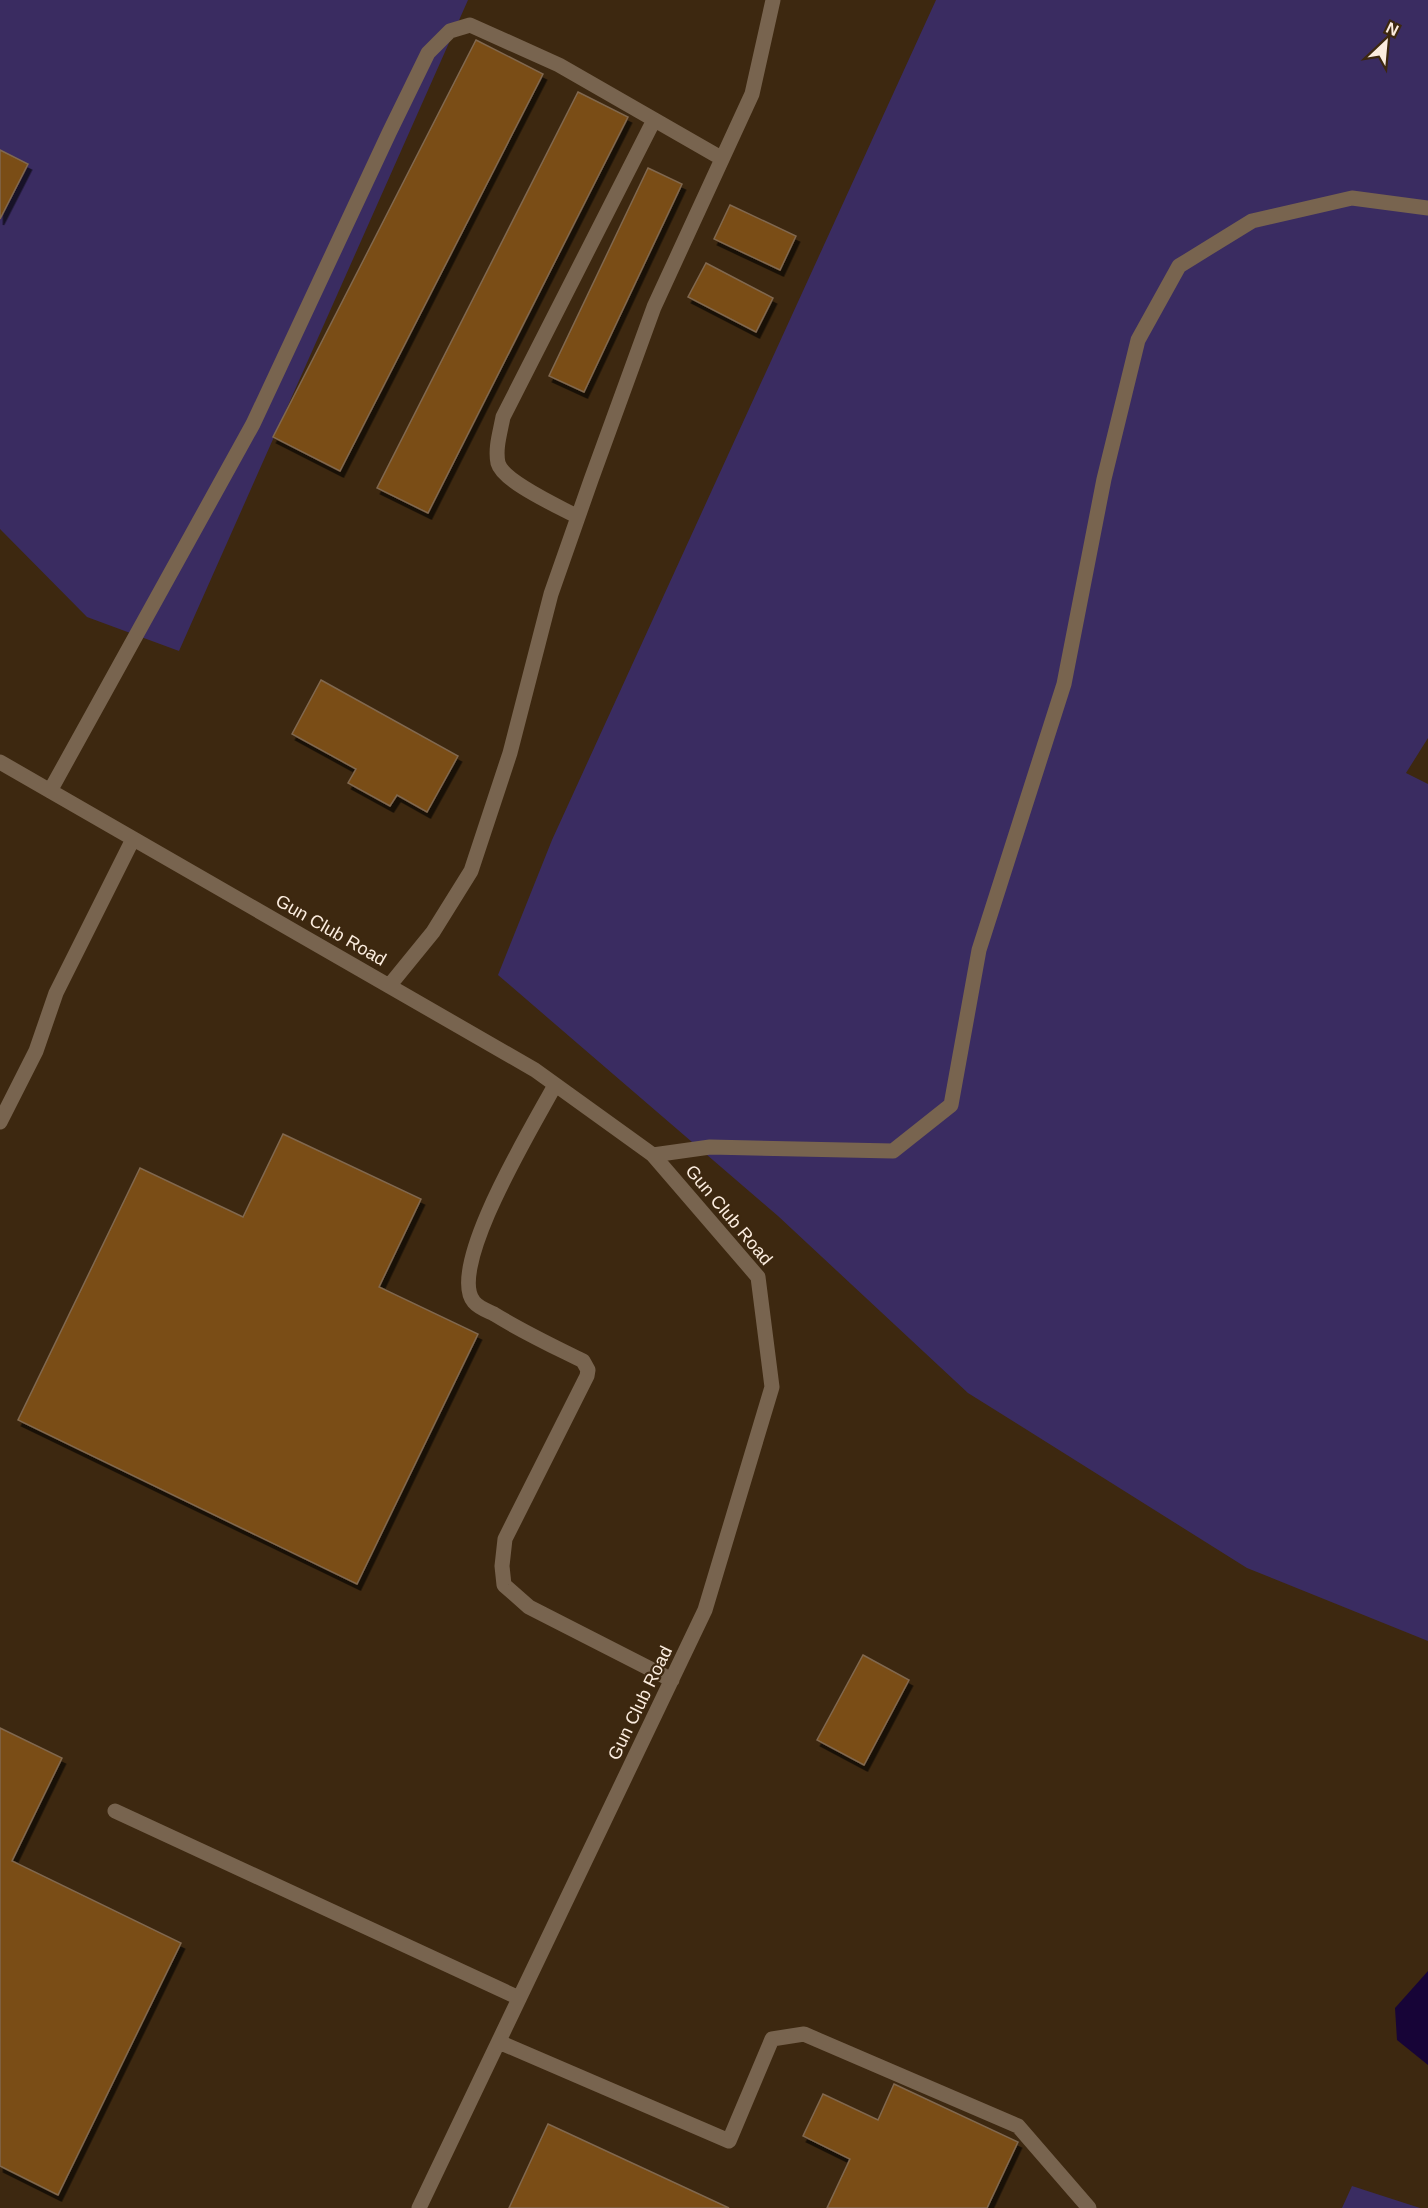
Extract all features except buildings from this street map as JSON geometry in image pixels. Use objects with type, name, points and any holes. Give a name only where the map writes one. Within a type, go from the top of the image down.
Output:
[{"type":"street","points":[[389,986],[433,932],[471,871],[510,753],[551,594],[654,307],[752,94],[773,0]]},
{"type":"street","points":[[50,791],[253,424],[428,53],[450,31],[470,25],[559,65],[721,159]]},
{"type":"street","points":[[578,517],[509,479],[499,466],[497,448],[503,417],[654,120]]},
{"type":"street","points":[[653,1155],[710,1147],[893,1151],[951,1105],[980,950],[1064,684],[1104,479],[1138,340],[1179,266],[1252,221],[1352,198],[1428,208]]},
{"type":"street","name":"Gun Club Road","points":[[0,762],[535,1070],[653,1155],[759,1277],[771,1388],[705,1610],[419,2208]]},
{"type":"street","points":[[0,1122],[36,1051],[56,993],[133,839]]},
{"type":"street","points":[[555,1085],[493,1201],[476,1243],[467,1280],[469,1294],[475,1303],[519,1329],[583,1361],[588,1370],[506,1539],[502,1566],[504,1585],[529,1607],[672,1680]]},
{"type":"street","points":[[115,1811],[519,1998]]},
{"type":"street","points":[[499,2042],[729,2141],[772,2039],[804,2034],[1018,2126],[1089,2208]]},
{"type":"shaded area","points":[[0,0],[468,0],[179,651],[87,617],[0,529]]},
{"type":"shaded area","points":[[936,0],[1428,0],[1428,738],[1406,773],[1428,784],[1428,1641],[1247,1568],[968,1393],[778,1216],[498,975],[552,840]]},
{"type":"shaded area","points":[[1428,1971],[1428,2065],[1397,2040],[1395,2008]]},
{"type":"shaded area","points":[[1352,2186],[1420,2208],[1342,2208]]}]
